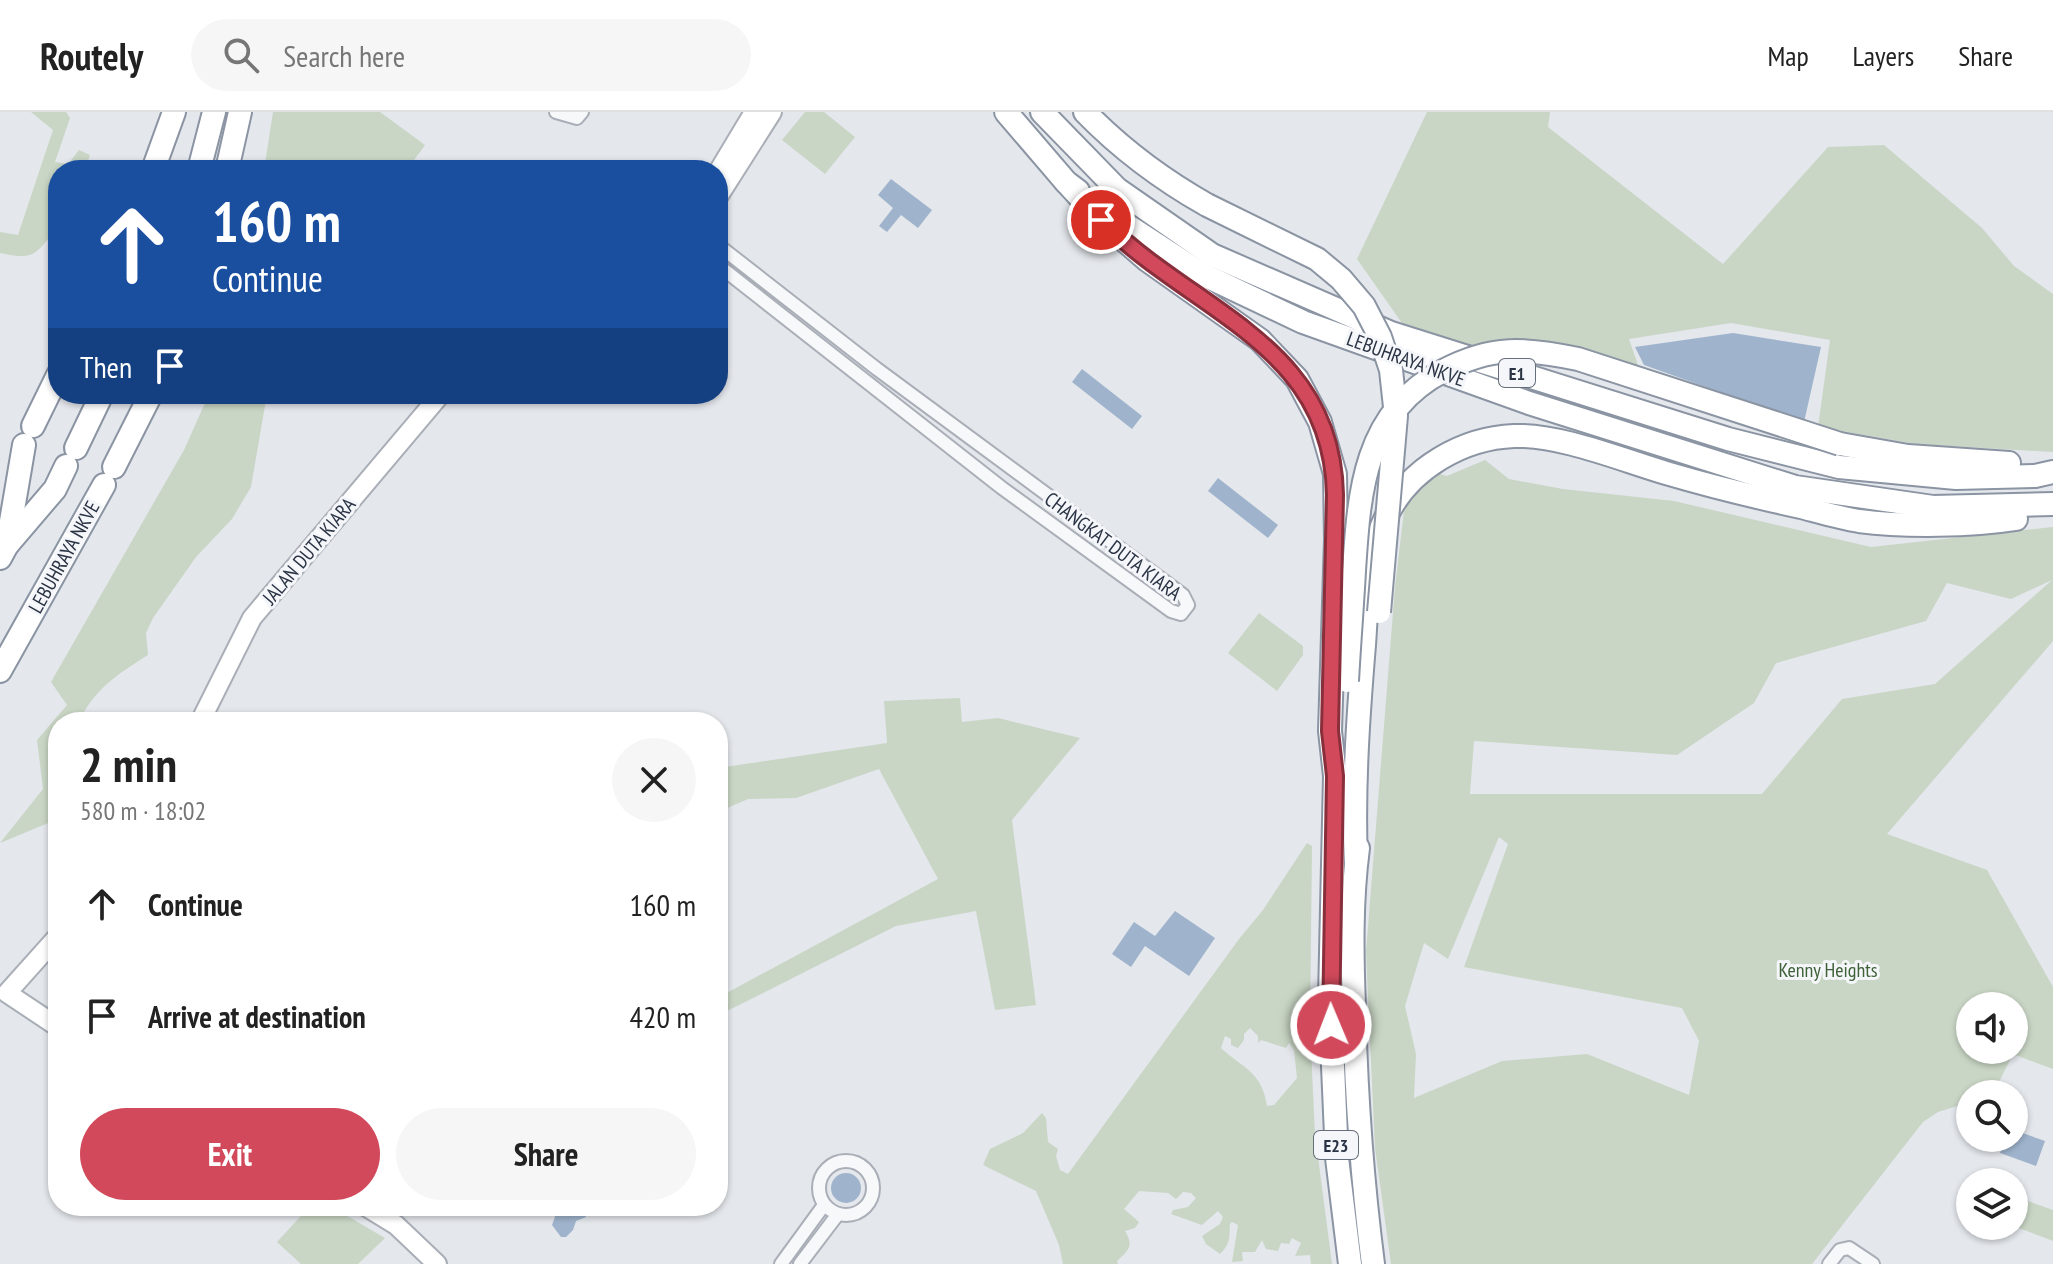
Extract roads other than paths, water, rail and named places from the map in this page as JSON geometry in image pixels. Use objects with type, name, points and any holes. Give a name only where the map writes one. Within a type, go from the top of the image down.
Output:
[{"type":"highway","points":[[157,160],[174,112]]},
{"type":"highway","points":[[202,160],[214,112]]},
{"type":"highway","points":[[229,160],[240,112]]},
{"type":"highway","name":"LEBUHRAYA NKVE","points":[[1006,112],[1066,182],[1136,232],[1202,274],[1303,322],[1529,403],[1795,487],[1933,507],[2046,505]]},
{"type":"highway","name":"LEBUHRAYA NKVE","points":[[1042,112],[1117,189],[1212,255],[1391,333],[1728,439],[1839,467],[1956,478],[2035,476],[2053,472]]},
{"type":"highway","points":[[1085,112],[1134,158],[1169,183],[1317,259],[1341,279],[1364,306],[1380,337],[1391,370],[1396,416],[1379,612],[1372,739],[1356,862]]},
{"type":"highway","points":[[1066,182],[1101,220],[1147,260],[1260,340],[1297,379],[1320,422],[1335,474],[1330,731],[1335,776]]},
{"type":"highway","points":[[1335,776],[1344,738],[1363,480],[1373,447],[1403,399],[1426,380],[1456,364],[1499,351],[1537,350],[1578,359],[1840,444],[1908,456],[1970,462],[2053,463]]},
{"type":"highway","points":[[4,551],[29,435],[48,396]]},
{"type":"highway","points":[[4,551],[55,489],[97,404]]},
{"type":"highway","name":"LEBUHRAYA NKVE","points":[[0,671],[146,404]]},
{"type":"highway","points":[[1356,862],[1354,812],[1359,701],[1369,574],[1387,514],[1402,491],[1443,456],[1480,440],[1515,436],[1554,440],[1715,488],[1859,521],[1974,524],[2016,519],[2046,505]]},
{"type":"highway","name":"E23","points":[[1335,776],[1330,997],[1337,1158],[1350,1264]]},
{"type":"highway","name":"E23","points":[[1356,862],[1352,934],[1355,1049],[1361,1154],[1373,1264]]},
{"type":"main road","points":[[725,160],[754,112]]},
{"type":"main road","points":[[728,181],[772,112]]},
{"type":"main road","name":"JALAN DUTA KIARA","points":[[205,712],[252,618],[433,404]]},
{"type":"main road","points":[[48,947],[3,996],[48,1021]]},
{"type":"main road","points":[[381,1216],[396,1225],[437,1264]]},
{"type":"street","points":[[556,112],[577,118],[582,112]]},
{"type":"street","name":"CHANGKAT DUTA KIARA","points":[[728,253],[985,450],[1183,595],[1188,605],[1184,611],[1181,614],[1171,611],[1010,493],[728,273]]},
{"type":"street","points":[[847,1160],[864,1167],[873,1184],[869,1202],[855,1213],[838,1214],[824,1205],[818,1188],[823,1172],[830,1165],[847,1160]]},
{"type":"street","points":[[781,1264],[824,1205]]},
{"type":"street","points":[[800,1264],[838,1214]]},
{"type":"street","points":[[1829,1264],[1840,1250],[1849,1248],[1873,1264]]},
{"type":"water","points":[[891,179],[932,210],[918,228],[901,215],[887,232],[879,226],[893,208],[878,195]]},
{"type":"water","points":[[1733,333],[1821,347],[1804,422],[1644,365],[1635,347]]},
{"type":"water","points":[[1082,369],[1142,416],[1132,429],[1072,382]]},
{"type":"water","points":[[1218,478],[1278,525],[1268,538],[1208,491]]},
{"type":"water","points":[[1175,911],[1215,938],[1189,976],[1145,946],[1131,967],[1112,954],[1134,922],[1155,936]]},
{"type":"water","points":[[2028,1135],[2045,1141],[2036,1166],[2000,1153],[2028,1152]]},
{"type":"water","points":[[846,1173],[857,1177],[861,1188],[857,1199],[846,1203],[835,1199],[831,1188],[835,1177]]},
{"type":"water","points":[[555,1217],[586,1217],[576,1221],[566,1237],[561,1237],[552,1225]]},
{"type":"park label","name":"Kenny Heights","points":[[1828,970]]}]
